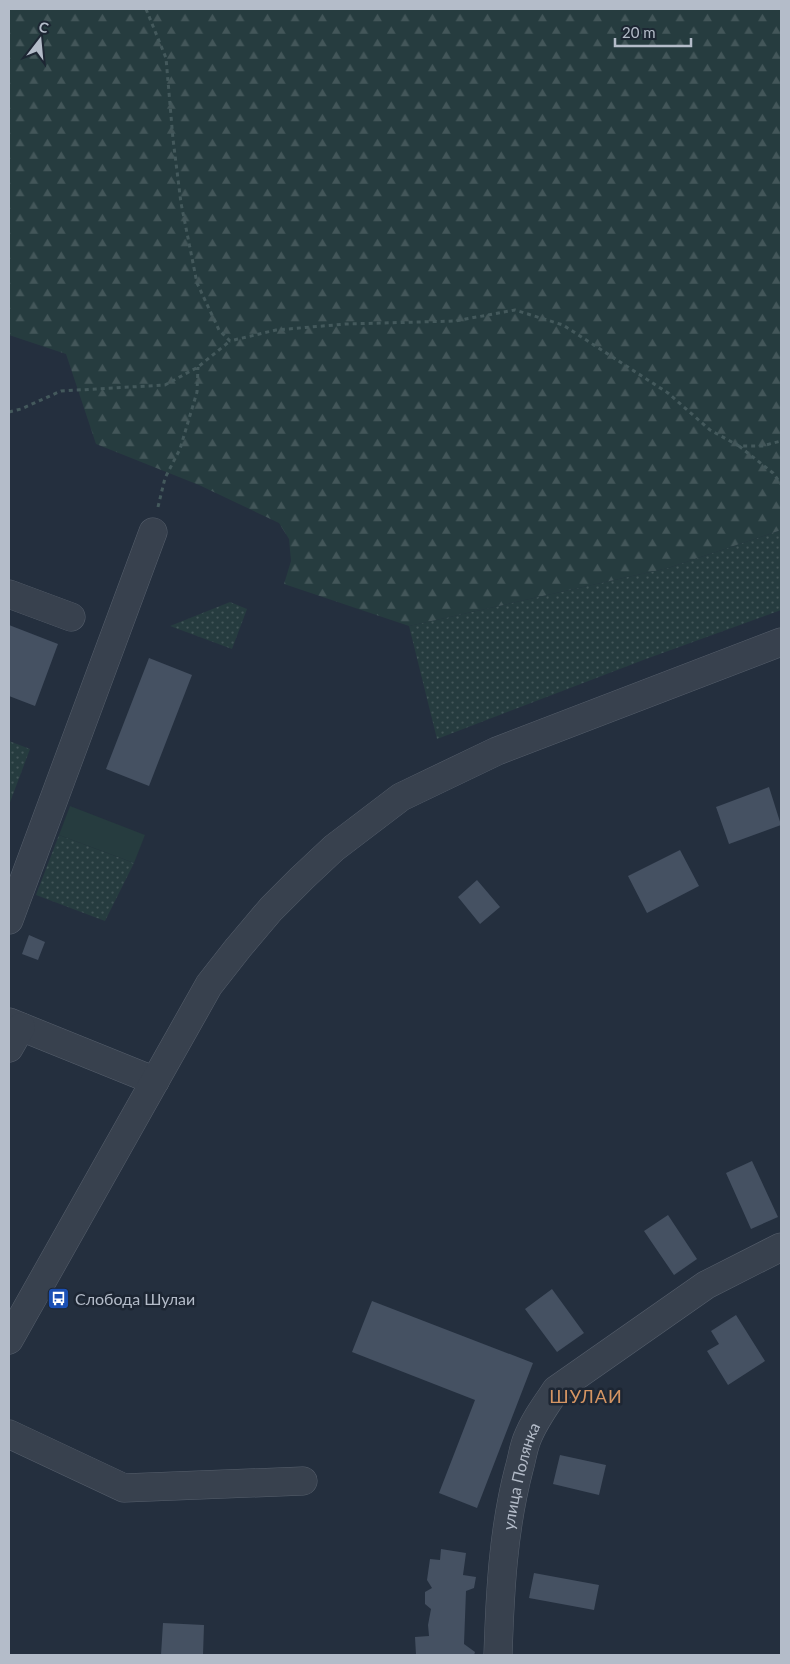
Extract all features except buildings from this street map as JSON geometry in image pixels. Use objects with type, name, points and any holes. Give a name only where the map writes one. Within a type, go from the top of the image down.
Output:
[{"type":"street","points":[[9,920],[153,532]]},
{"type":"street","points":[[9,594],[71,617]]},
{"type":"street","points":[[9,1340],[209,985],[271,909],[334,848],[401,797],[497,751],[781,642]]},
{"type":"street","points":[[13,1032],[155,1080]]},
{"type":"street","name":"улица Полянка","points":[[498,1655],[503,1566],[513,1490],[527,1440],[540,1412],[556,1390],[706,1285],[781,1247]]},
{"type":"street","points":[[9,1434],[124,1488],[303,1481]]},
{"type":"path","points":[[146,9],[166,58],[181,203],[197,283],[219,330],[230,341]]},
{"type":"path","points":[[9,412],[21,409],[60,390],[164,385],[198,366],[230,341],[276,330],[346,324],[455,321],[515,310],[563,324],[668,393],[710,430],[739,446],[773,472],[781,484]]},
{"type":"path","points":[[153,532],[165,478],[180,449],[197,392],[198,366]]},
{"type":"path","points":[[739,446],[762,446],[781,441]]},
{"type":"green space","points":[[9,9],[781,9],[781,530],[668,568],[409,626],[284,584],[291,561],[289,539],[279,523],[199,485],[96,444],[66,354],[9,335]]},
{"type":"green space","points":[[781,530],[781,610],[646,659],[437,739],[409,626],[668,568]]},
{"type":"green space","points":[[230,602],[247,609],[232,649],[170,626]]},
{"type":"green space","points":[[9,741],[30,749],[9,805]]},
{"type":"green space","points":[[70,806],[145,835],[134,863],[59,835]]},
{"type":"green space","points":[[59,835],[134,863],[105,921],[36,895]]},
{"type":"place","name":"Слобода Шулаи","points":[[59,1298]]},
{"type":"district","name":"ШУЛАИ","points":[[586,1396]]}]
